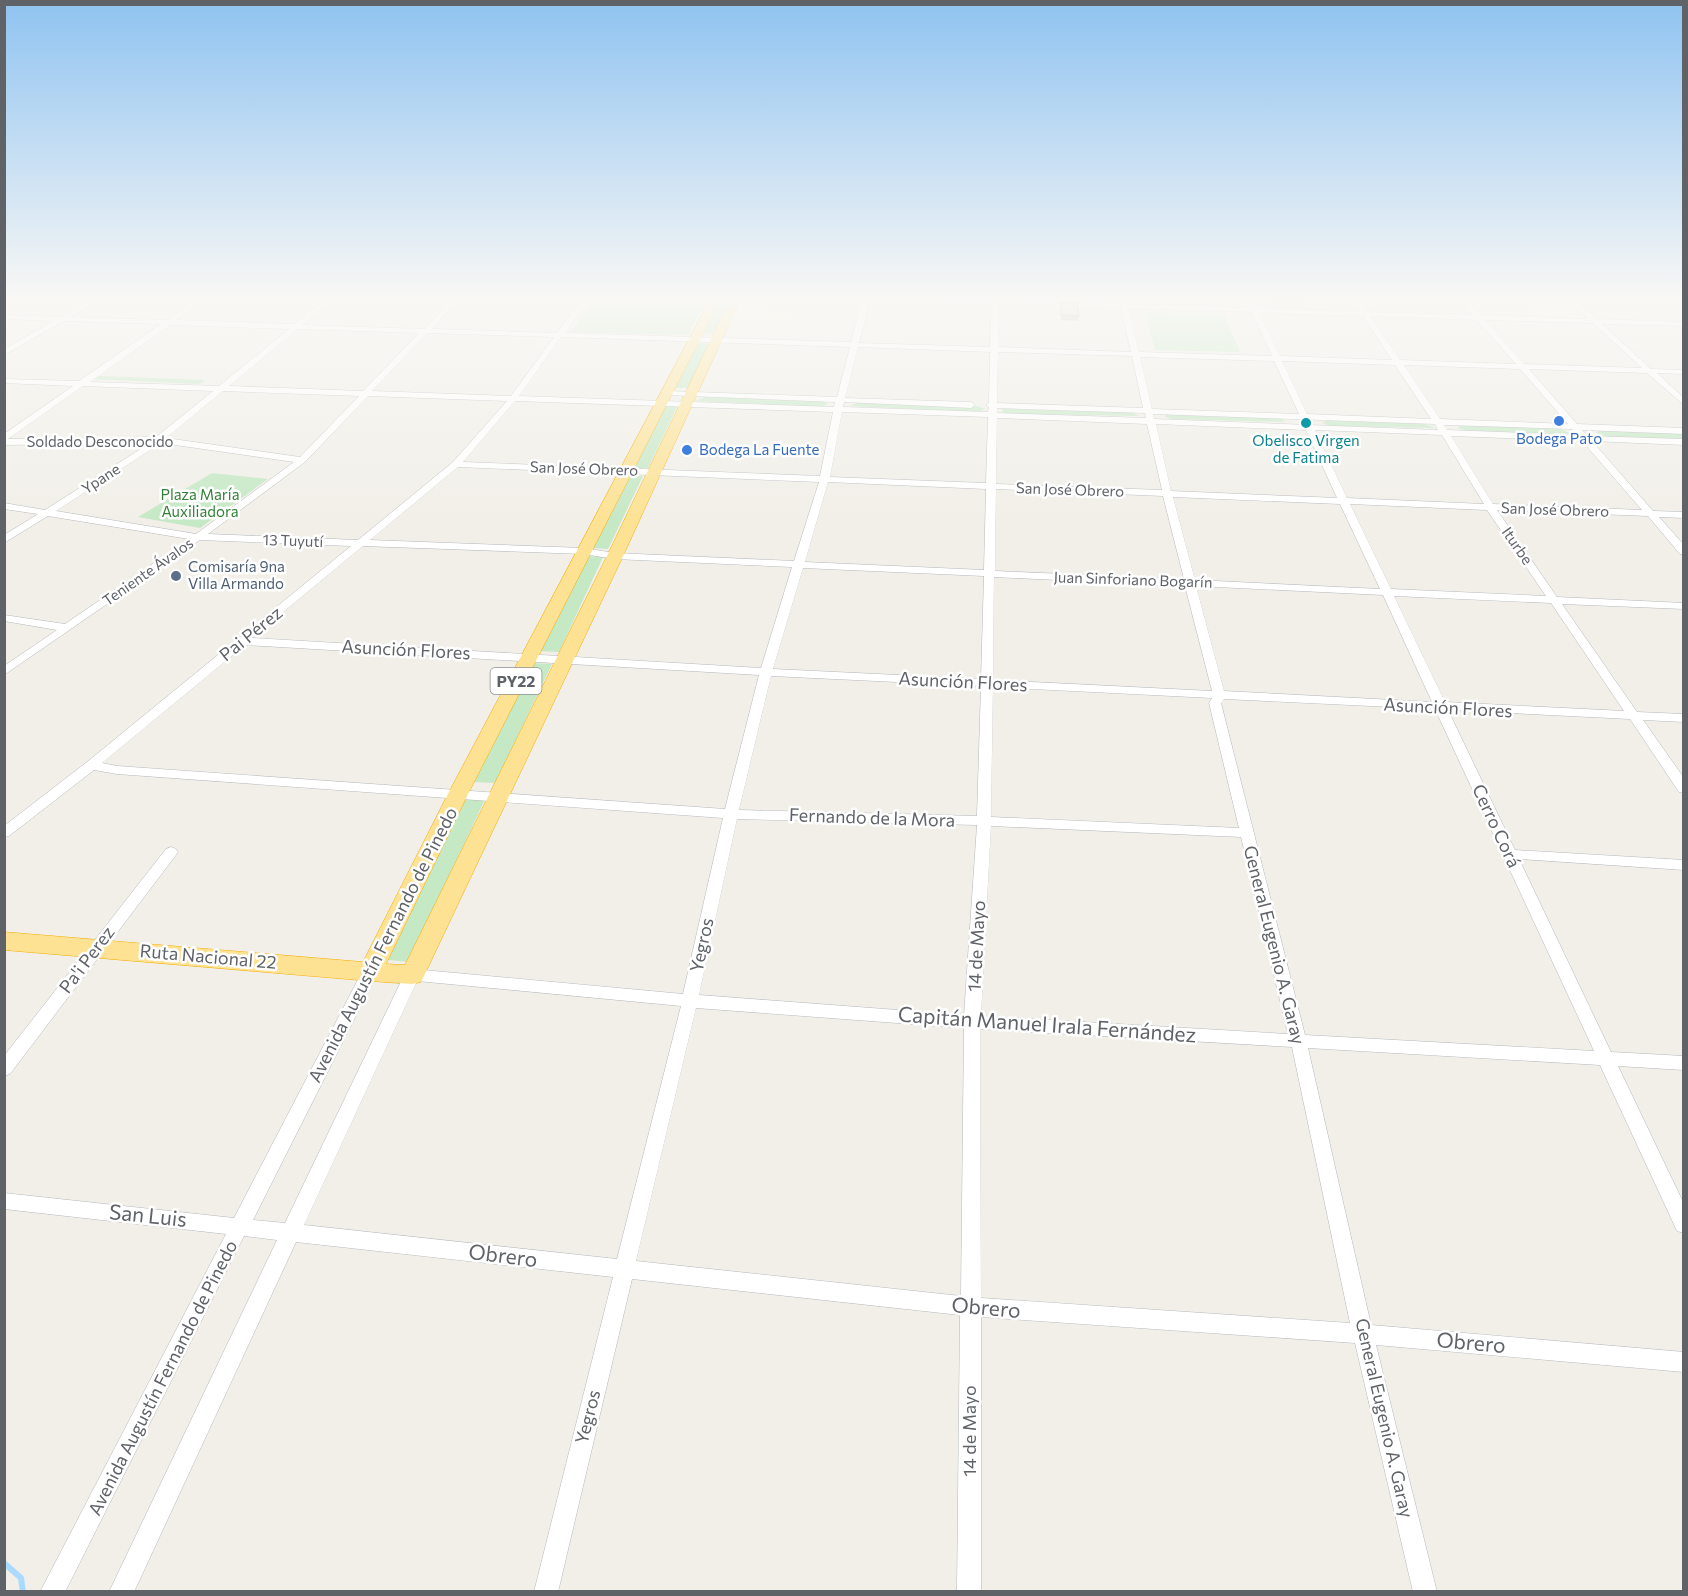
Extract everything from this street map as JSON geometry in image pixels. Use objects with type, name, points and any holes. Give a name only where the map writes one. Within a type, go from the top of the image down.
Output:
[{"type":"highway","name":"Avenida Augustín Fernando de Pinedo","points":[[370,972],[458,794],[676,374]]},
{"type":"highway","name":"Avenida Augustín Fernando de Pinedo","points":[[412,975],[700,374]]},
{"type":"highway","name":"Ruta Nacional 22","points":[[4,941],[412,975]]},
{"type":"street","points":[[14,374],[229,383]]},
{"type":"street","points":[[4,440],[94,374]]},
{"type":"street","name":"Ypane","points":[[4,540],[160,440],[239,374]]},
{"type":"street","name":"Teniente Ávalos","points":[[4,672],[198,537],[302,460],[386,374]]},
{"type":"street","name":"Pai Pérez","points":[[4,833],[92,765],[456,464],[512,400],[530,374]]},
{"type":"street","name":"Yegros","points":[[546,1592],[690,1001],[731,814],[766,672],[801,565],[824,480],[846,374]]},
{"type":"street","name":"14 de Mayo","points":[[969,1592],[972,1022],[984,821],[994,374]]},
{"type":"street","name":"General Eugenio A. Garay","points":[[1141,374],[1167,494],[1192,583],[1219,696],[1215,703],[1299,1043],[1363,1334],[1425,1592]]},
{"type":"street","name":"Cerro Corá","points":[[1284,374],[1304,417],[1293,421],[1309,427],[1683,1225]]},
{"type":"street","name":"Iturbe","points":[[1407,374],[1491,508],[1683,789]]},
{"type":"street","points":[[1530,374],[1683,552]]},
{"type":"street","points":[[1652,374],[1683,404]]},
{"type":"street","points":[[4,381],[512,400],[664,398],[993,410],[1148,411],[1683,431]]},
{"type":"street","points":[[993,410],[1151,421],[1683,442]]},
{"type":"street","name":"Soldado Desconocido","points":[[4,440],[160,440],[302,460]]},
{"type":"street","name":"San José Obrero","points":[[456,464],[1683,515]]},
{"type":"street","name":"13 Tuyutí","points":[[4,506],[198,537],[583,551]]},
{"type":"street","name":"Juan Sinforiano Bogarín","points":[[583,551],[615,556],[1683,606]]},
{"type":"street","points":[[4,618],[67,628]]},
{"type":"street","name":"Asunción Flores","points":[[243,641],[766,672],[1441,708],[1683,718]]},
{"type":"street","name":"Fernando de la Mora","points":[[92,765],[117,770],[731,814],[984,821],[1246,834]]},
{"type":"street","name":"Pa'i Perez","points":[[4,1069],[171,852]]},
{"type":"street","points":[[1509,854],[1683,865]]},
{"type":"street","name":"Avenida Augustín Fernando de Pinedo","points":[[52,1592],[242,1226],[370,972]]},
{"type":"street","name":"Avenida Augustín Fernando de Pinedo","points":[[120,1592],[412,975]]},
{"type":"street","name":"Capitán Manuel Irala Fernández","points":[[412,975],[690,1001],[972,1022],[1299,1043],[1683,1063]]},
{"type":"street","name":"San Luis","points":[[4,1201],[291,1232]]},
{"type":"street","name":"Obrero","points":[[291,1232],[971,1307],[1363,1334],[1683,1362]]},
{"type":"green space","points":[[682,374],[694,374],[688,388],[675,388]]},
{"type":"green space","points":[[99,376],[205,381],[199,384],[91,379]]},
{"type":"green space","points":[[704,397],[822,401],[828,404],[820,407],[696,401]]},
{"type":"green space","points":[[858,402],[977,406],[985,409],[977,412],[850,406]]},
{"type":"green space","points":[[665,407],[677,407],[648,468],[635,468]]},
{"type":"green space","points":[[1004,408],[1131,412],[1139,416],[1009,414],[1002,412]]},
{"type":"green space","points":[[1166,414],[1282,419],[1285,422],[1172,419],[1165,417]]},
{"type":"green space","points":[[1328,420],[1425,424],[1435,428],[1331,426],[1322,423]]},
{"type":"green space","points":[[1463,425],[1561,429],[1572,434],[1467,431],[1457,428]]},
{"type":"green space","points":[[1601,430],[1683,433],[1683,440],[1607,437],[1596,433]]},
{"type":"green space","name":"Plaza María Auxiliadora","points":[[212,473],[268,479],[200,528],[138,517]]},
{"type":"green space","points":[[628,476],[643,476],[608,549],[592,548]]},
{"type":"green space","points":[[585,556],[603,557],[559,652],[539,651]]},
{"type":"green space","points":[[532,663],[552,664],[495,783],[472,782]]},
{"type":"green space","points":[[462,796],[486,797],[409,962],[379,959]]},
{"type":"waterway","points":[[4,1563],[21,1578],[23,1592]]},
{"type":"place","name":"Bodega Pato","points":[[1559,421]]},
{"type":"place","name":"Obelisco Virgen de Fatima","points":[[1306,423]]},
{"type":"place","name":"Bodega La Fuente","points":[[687,450]]},
{"type":"place","name":"Comisaría 9na Villa Armando","points":[[176,576]]}]
